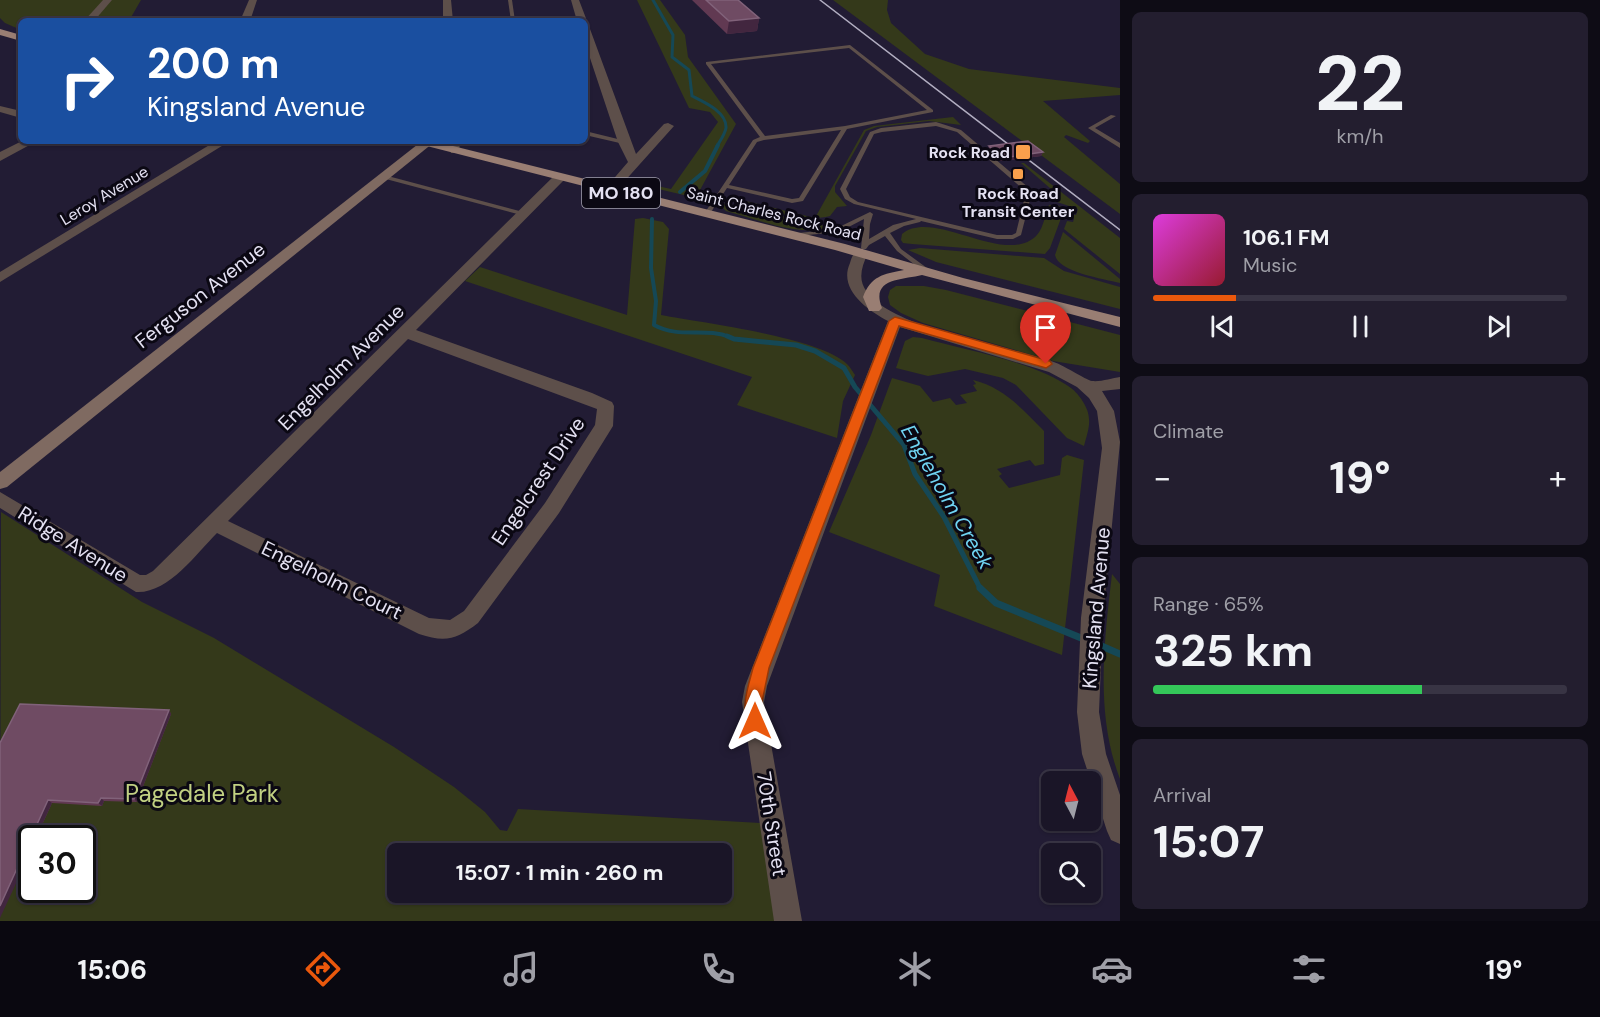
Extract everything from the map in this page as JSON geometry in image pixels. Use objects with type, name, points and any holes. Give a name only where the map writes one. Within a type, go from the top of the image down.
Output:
[{"type":"main road","points":[[0,32],[18,37]]},
{"type":"main road","name":"Saint Charles Rock Road","points":[[438,144],[454,146],[561,177],[788,235],[864,248],[926,272],[1120,322]]},
{"type":"main road","points":[[874,308],[871,291],[880,282],[899,275],[926,272]]},
{"type":"street","points":[[92,18],[108,0]]},
{"type":"street","points":[[246,18],[253,0]]},
{"type":"street","points":[[447,0],[448,18]]},
{"type":"street","points":[[575,0],[581,18]]},
{"type":"street","points":[[588,38],[633,162]]},
{"type":"street","points":[[0,109],[18,114]]},
{"type":"street","points":[[610,190],[668,126]]},
{"type":"street","points":[[0,157],[25,144]]},
{"type":"street","name":"Leroy Avenue","points":[[0,278],[219,144]]},
{"type":"street","name":"Ferguson Avenue","points":[[0,482],[384,177],[421,144]]},
{"type":"street","name":"Engelholm Avenue","points":[[148,584],[160,577],[561,177]]},
{"type":"street","name":"Kingsland Avenue","points":[[864,248],[854,268],[855,283],[862,297],[874,308],[895,321],[1046,364],[1088,387],[1101,401],[1108,415],[1111,430],[1092,618],[1088,712],[1094,753],[1120,831]]},
{"type":"street","name":"70th Street","points":[[788,921],[753,702],[761,668],[895,321]]},
{"type":"street","name":"Engelcrest Drive","points":[[405,332],[606,406],[604,426],[552,508],[471,617],[453,630]]},
{"type":"street","points":[[1088,387],[1120,384]]},
{"type":"street","name":"Ridge Avenue","points":[[0,499],[136,583],[148,584]]},
{"type":"street","name":"Engelholm Court","points":[[213,522],[427,627],[453,630]]},
{"type":"lane","points":[[510,0],[513,18]]},
{"type":"lane","points":[[707,214],[755,141],[845,128],[931,111],[850,45],[708,63],[764,138]]},
{"type":"lane","points":[[1113,116],[1091,128],[1120,146]]},
{"type":"lane","points":[[928,124],[945,125],[959,131],[1024,186],[1028,192],[1022,229],[1019,234],[1012,237],[997,237],[872,211],[850,201],[843,189],[872,133],[928,124]]},
{"type":"lane","points":[[726,186],[792,201],[801,200],[845,128]]},
{"type":"lane","points":[[588,135],[624,142]]},
{"type":"lane","points":[[384,177],[525,214]]},
{"type":"lane","points":[[788,235],[814,235],[837,231],[872,211]]},
{"type":"lane","points":[[864,248],[865,228],[872,211]]},
{"type":"lane","points":[[864,248],[900,224],[928,221]]},
{"type":"lane","points":[[886,232],[899,250],[926,272]]},
{"type":"green space","points":[[0,0],[141,0],[131,18],[18,18],[18,29],[0,18]]},
{"type":"green space","points":[[637,0],[660,0],[685,35],[688,57],[736,124],[700,190],[711,193],[710,196],[702,194],[692,197],[650,187],[653,185],[671,189],[718,122],[710,112],[689,108]]},
{"type":"green space","points":[[833,0],[888,0],[887,10],[891,23],[925,54],[969,69],[1120,88],[1120,95],[1043,101],[1090,141],[1088,143],[1066,135],[1064,137],[1120,184],[1120,214]]},
{"type":"green space","points":[[953,117],[961,125],[929,121],[877,127],[866,131],[835,186],[835,192],[847,206],[837,207],[830,216],[815,218],[864,130],[874,126]]},
{"type":"green space","points":[[1021,163],[1024,163],[1120,238],[1120,274],[1064,229],[1067,221],[1073,222],[1074,219],[1069,218],[1070,214],[1076,215],[1078,209],[1048,199],[1049,196],[1057,198],[1058,195]]},
{"type":"green space","points":[[729,197],[815,218],[779,214],[728,200]]},
{"type":"green space","points":[[725,203],[816,222],[829,229],[803,230],[777,226],[726,211],[723,208]]},
{"type":"green space","points":[[1049,205],[1060,206],[1064,210],[1050,248],[1045,254],[912,244],[903,243],[901,240],[902,234],[915,228],[932,227],[989,242],[1007,245],[1024,243],[1039,232]]},
{"type":"green space","points":[[643,218],[663,222],[669,229],[661,315],[787,339],[833,354],[848,365],[855,375],[843,401],[837,438],[737,405],[752,377],[465,281],[480,267],[627,315],[635,219]]},
{"type":"green space","points":[[1063,232],[1120,279],[1120,283],[1083,274],[1058,261],[1055,255]]},
{"type":"green space","points":[[920,248],[1044,258],[1064,271],[1120,287],[1120,309],[936,262],[908,250]]},
{"type":"green space","points":[[896,286],[924,286],[946,290],[1120,335],[1120,372],[1053,361],[923,323],[890,305],[888,297],[890,290]]},
{"type":"green space","points":[[913,337],[1020,364],[1071,388],[1083,402],[1089,415],[1084,446],[1067,438],[1016,385],[1003,378],[965,369],[928,376],[896,368],[905,341]]},
{"type":"green space","points":[[892,378],[920,386],[933,402],[950,398],[956,405],[967,403],[960,395],[977,391],[973,380],[994,388],[1020,407],[1044,431],[1044,464],[1035,466],[1030,460],[997,469],[1002,474],[999,476],[1009,488],[1060,475],[1062,458],[1067,455],[1084,460],[1062,655],[934,606],[940,575],[829,532],[871,435]]},
{"type":"green space","name":"Pagedale Park","points":[[1,512],[142,602],[214,638],[394,747],[454,787],[485,812],[500,830],[507,831],[518,809],[760,823],[776,921],[0,921]]},
{"type":"green space","points":[[1112,574],[1120,584],[1120,779],[1112,754],[1104,704],[1104,652]]},
{"type":"building","points":[[706,0],[738,0],[759,18],[729,21]]},
{"type":"building","points":[[1028,141],[1043,152],[1003,158],[989,146]]},
{"type":"building","points":[[20,704],[169,710],[134,799],[101,798],[98,803],[48,800],[37,825],[18,825],[18,866],[0,906],[0,743]]},
{"type":"waterway","name":"Engleholm Creek","points":[[653,0],[673,35],[672,57],[689,70],[692,96],[714,108],[723,117],[726,128],[717,146]]},
{"type":"waterway","name":"Engleholm Creek","points":[[680,192],[705,171],[718,145]]},
{"type":"waterway","name":"Engleholm Creek","points":[[652,219],[651,268],[656,301],[654,325],[673,331],[727,336]]},
{"type":"waterway","name":"Engleholm Creek","points":[[727,336],[734,339],[796,345],[815,351],[844,368],[855,387],[904,445],[915,474],[944,517],[981,590]]},
{"type":"waterway","name":"Engleholm Creek","points":[[980,588],[996,603],[1086,640]]},
{"type":"waterway","name":"Engleholm Creek","points":[[1097,644],[1120,654]]},
{"type":"tram line","points":[[820,0],[1120,230]]},
{"type":"place","name":"Rock Road","points":[[1023,152]]},
{"type":"place","name":"Rock Road Transit Center","points":[[1018,174]]},
{"type":"route","points":[[755,721],[753,702],[761,668],[895,321],[1046,364]]}]
